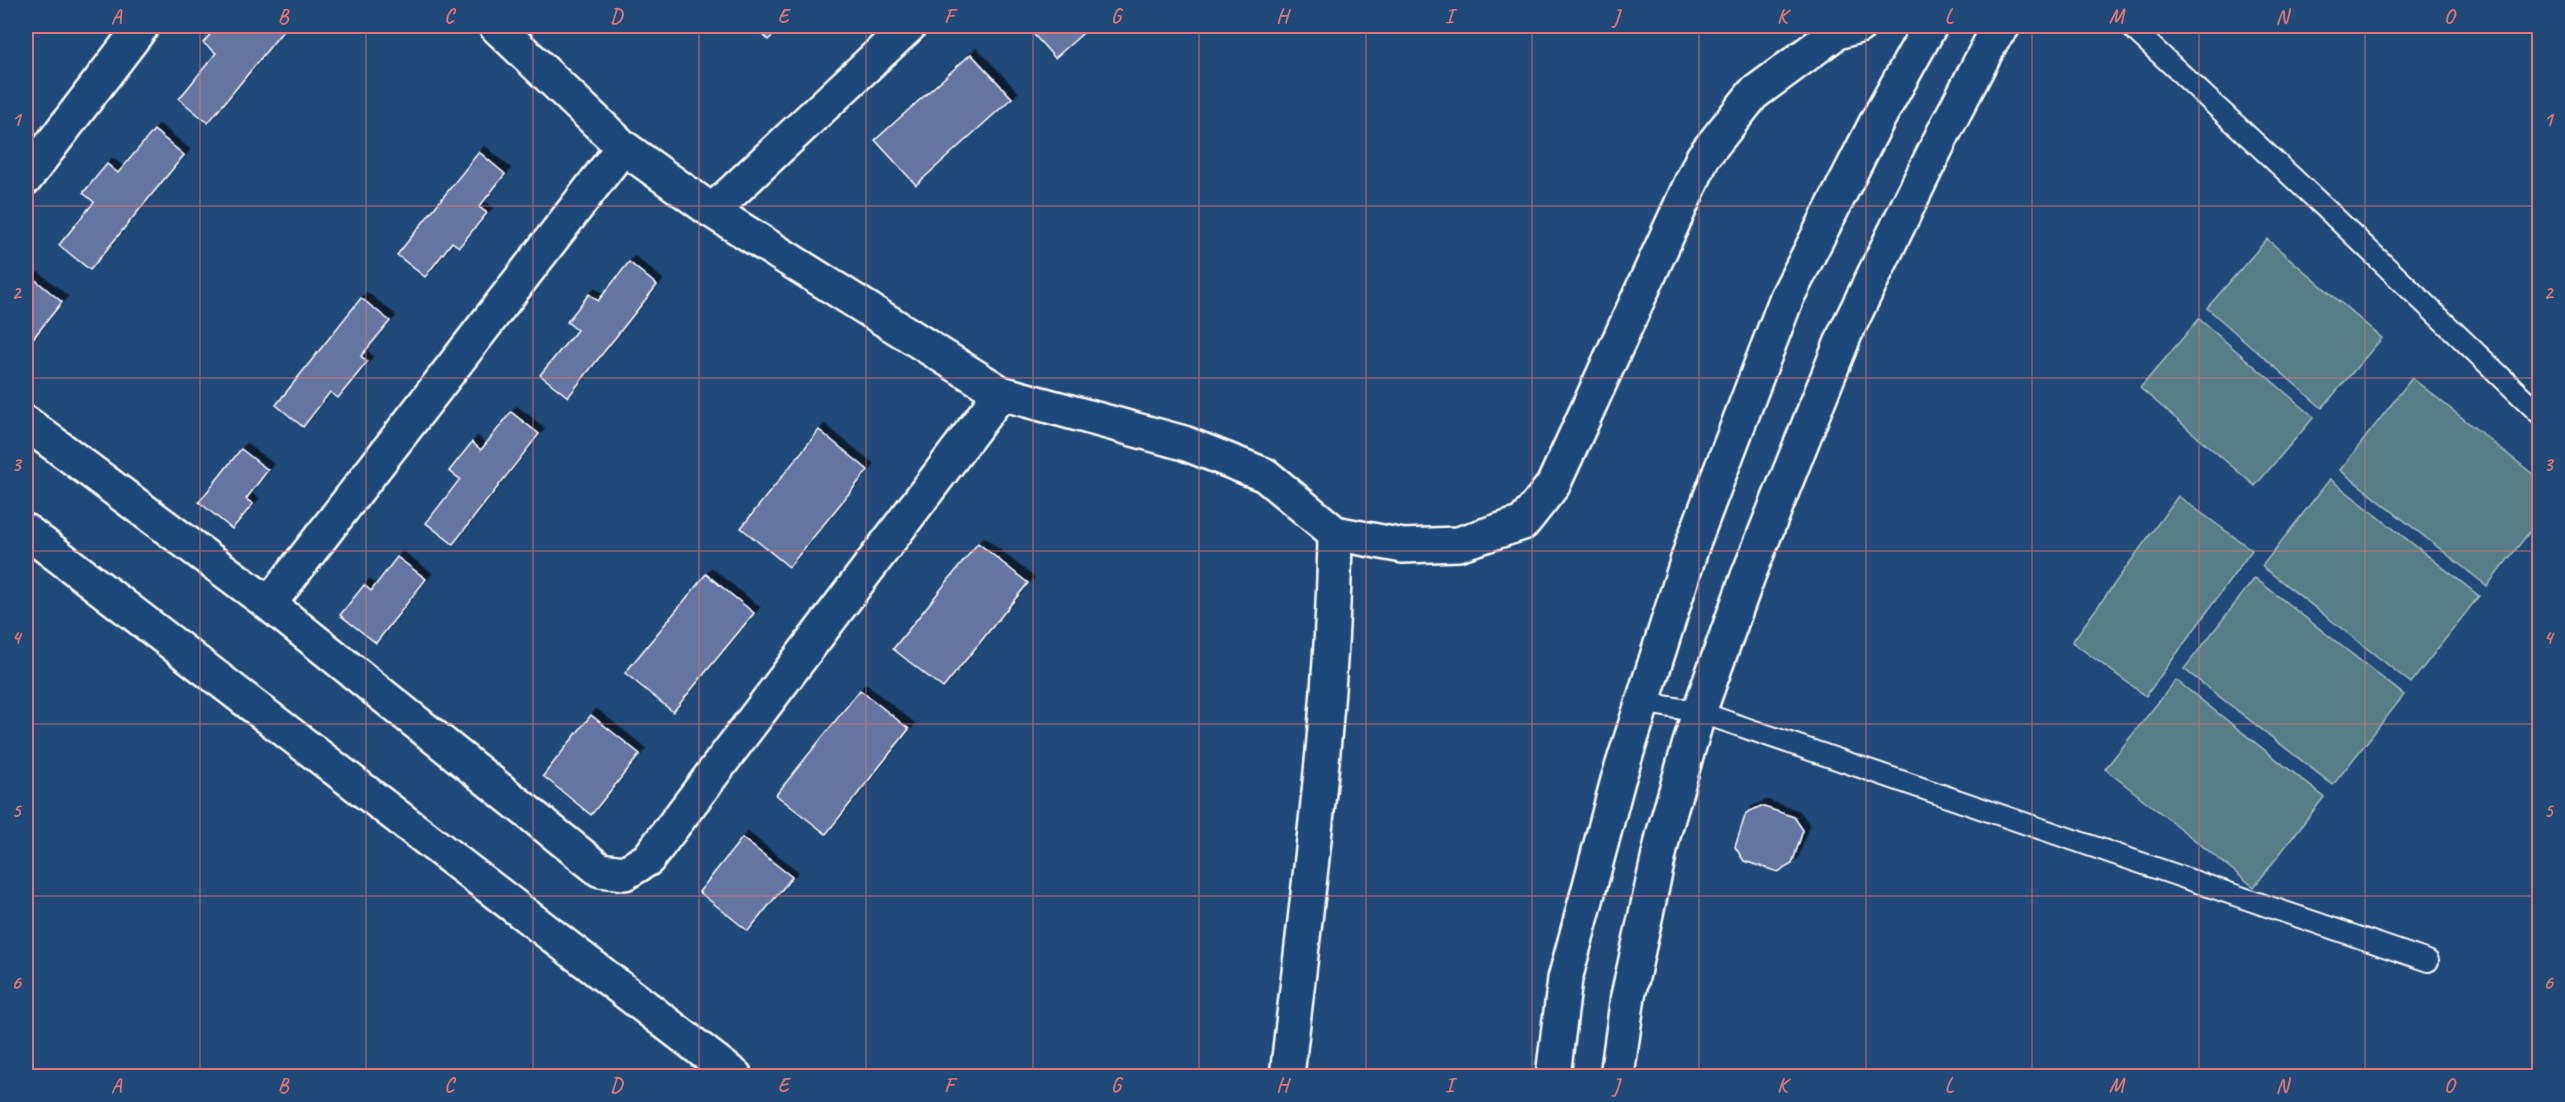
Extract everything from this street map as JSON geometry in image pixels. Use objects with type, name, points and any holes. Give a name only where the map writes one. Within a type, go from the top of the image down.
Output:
[{"type":"street","points":[[26,178],[142,26]]},
{"type":"street","points":[[495,26],[623,147],[712,211],[1001,393],[1184,443],[1265,475],[1335,533],[1403,546],[1458,544],[1523,522],[1553,485],[1702,157],[1753,94],[1838,32],[1859,26]]},
{"type":"street","points":[[712,211],[909,26]]},
{"type":"street","points":[[1552,1077],[1565,979],[1641,702],[1692,543],[1787,297],[1877,121],[1930,26]]},
{"type":"street","points":[[1617,1077],[1628,996],[1664,832],[1700,712],[1756,553],[1845,334],[1945,130],[1993,38],[2003,26]]},
{"type":"street","points":[[269,604],[623,147]]},
{"type":"street","points":[[26,423],[269,604],[600,870],[625,873],[648,859],[1001,393]]},
{"type":"street","points":[[26,531],[735,1077]]},
{"type":"street","points":[[1287,1077],[1327,715],[1335,533]]},
{"type":"lane","points":[[2130,26],[2322,205],[2540,414]]},
{"type":"lane","points":[[1641,702],[1700,712],[2428,961]]},
{"type":"green space","points":[[2267,239],[2382,338],[2322,408],[2207,308]]},
{"type":"green space","points":[[2199,319],[2314,417],[2255,486],[2140,388]]},
{"type":"green space","points":[[2412,378],[2539,479],[2539,520],[2487,586],[2340,470]]},
{"type":"green space","points":[[2330,479],[2479,596],[2411,683],[2262,566]]},
{"type":"green space","points":[[2178,496],[2252,550],[2146,696],[2072,642]]},
{"type":"green space","points":[[2255,578],[2404,695],[2333,785],[2184,669]]},
{"type":"green space","points":[[2176,680],[2324,797],[2254,887],[2105,769]]},
{"type":"building","points":[[217,26],[287,26],[208,123],[179,99],[216,53],[203,43]]},
{"type":"building","points":[[755,26],[784,26],[768,40]]},
{"type":"building","points":[[1026,26],[1091,26],[1055,58]]},
{"type":"building","points":[[971,54],[1012,98],[916,185],[875,140]]},
{"type":"building","points":[[154,130],[184,155],[90,270],[59,245],[94,202],[83,193],[107,164],[118,173]]},
{"type":"building","points":[[479,152],[505,174],[479,207],[487,213],[459,247],[452,242],[425,277],[397,255]]},
{"type":"building","points":[[629,262],[657,285],[568,397],[540,375],[577,330],[567,322],[589,294],[598,301]]},
{"type":"building","points":[[33,278],[62,302],[26,347],[26,287]]},
{"type":"building","points":[[361,298],[390,321],[361,356],[367,362],[338,398],[330,392],[303,427],[276,405]]},
{"type":"building","points":[[511,412],[539,434],[453,544],[426,523],[460,479],[449,471],[472,442],[481,450]]},
{"type":"building","points":[[819,430],[868,470],[789,567],[741,528]]},
{"type":"building","points":[[241,449],[268,470],[246,499],[253,504],[232,529],[199,502]]},
{"type":"building","points":[[978,543],[1028,583],[943,688],[893,649]]},
{"type":"building","points":[[397,557],[426,579],[376,643],[340,615],[364,585],[371,591]]},
{"type":"building","points":[[706,574],[754,613],[673,712],[625,673]]},
{"type":"building","points":[[860,690],[909,729],[826,834],[776,795]]},
{"type":"building","points":[[591,715],[640,754],[591,815],[543,776]]},
{"type":"building","points":[[1761,806],[1794,817],[1803,830],[1792,864],[1778,872],[1744,861],[1735,847],[1746,813]]},
{"type":"building","points":[[742,838],[792,877],[748,931],[699,892]]}]
